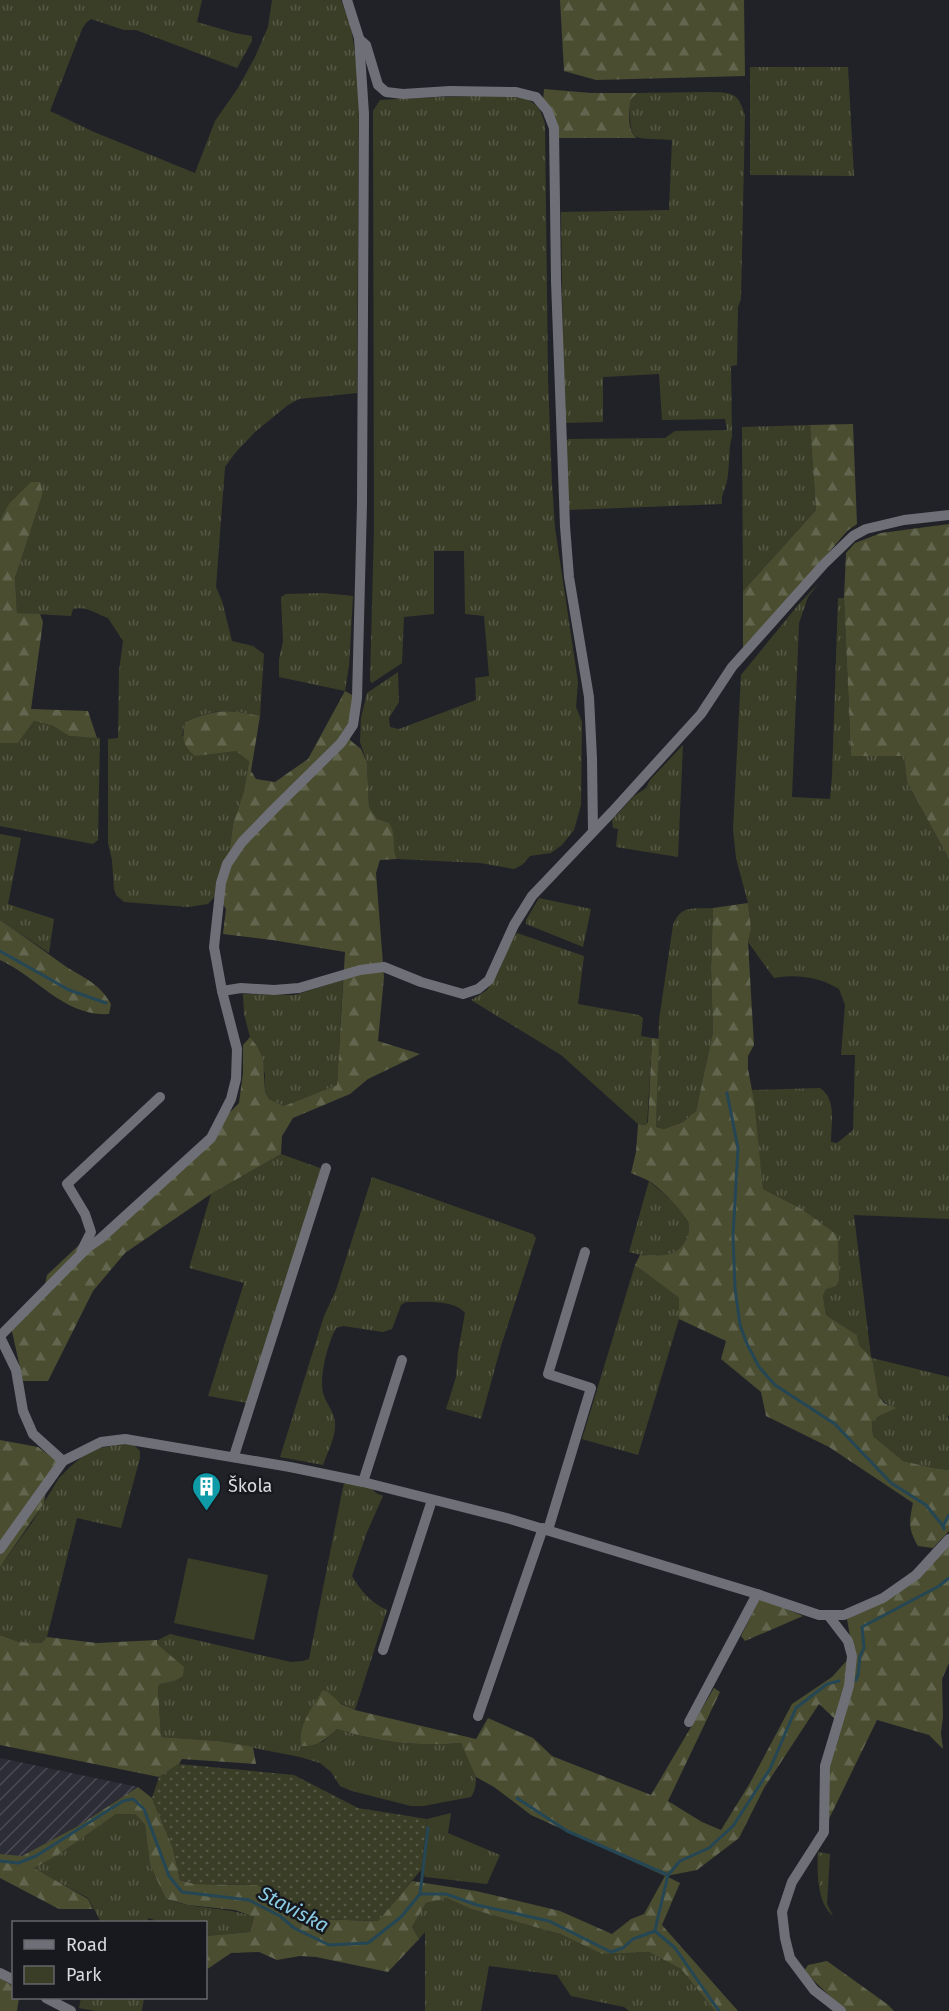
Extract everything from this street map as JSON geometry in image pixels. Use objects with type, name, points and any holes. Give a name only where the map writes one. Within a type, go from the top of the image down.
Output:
[{"type":"street","points":[[63,1461],[33,1434],[23,1411],[16,1370],[0,1336],[80,1255],[211,1138],[231,1099],[236,1079],[237,1049],[222,991],[214,947],[221,883],[227,864],[242,842],[341,743],[353,725],[357,698],[363,504],[364,114],[359,38],[347,0]]},
{"type":"street","points":[[359,38],[366,45],[378,85],[386,92],[403,94],[450,91],[516,92],[536,97],[547,110],[554,128],[556,281],[565,526],[569,577],[589,697],[593,831]]},
{"type":"street","points":[[222,991],[241,988],[274,990],[299,988],[360,969],[384,967],[421,982],[463,994],[478,989],[489,980],[514,925],[532,896],[701,714],[732,667],[824,564],[853,536],[866,528],[904,520],[949,515]]},
{"type":"street","points":[[80,1255],[91,1232],[85,1214],[67,1184],[160,1097]]},
{"type":"street","points":[[234,1456],[327,1167]]},
{"type":"street","points":[[478,1716],[545,1529],[591,1388],[548,1374],[585,1252]]},
{"type":"street","points":[[363,1482],[402,1360]]},
{"type":"street","points":[[0,1549],[63,1461],[101,1442],[125,1439],[234,1456],[363,1482],[545,1529],[819,1615],[844,1615],[884,1598],[916,1575],[949,1539]]},
{"type":"street","points":[[383,1650],[432,1500]]},
{"type":"street","points":[[689,1722],[757,1594]]},
{"type":"street","points":[[828,1615],[848,1641],[852,1656],[849,1686],[825,1766],[824,1833],[792,1881],[782,1912],[790,1958],[813,1990],[841,2011]]},
{"type":"street","points":[[48,1999],[71,2011]]},
{"type":"shaded area","points":[[0,1758],[138,1787],[78,1826],[22,1856],[7,1856],[0,1854]]},
{"type":"green space","points":[[0,0],[202,0],[197,22],[252,36],[252,41],[237,68],[136,30],[124,30],[91,19],[82,29],[50,111],[94,132],[195,173],[215,121],[238,88],[255,57],[268,27],[272,0],[341,0],[351,26],[359,81],[357,393],[299,399],[288,405],[255,432],[225,467],[216,587],[232,641],[253,646],[264,654],[260,716],[222,711],[205,714],[185,722],[182,736],[236,751],[249,760],[244,791],[233,824],[229,855],[217,894],[208,904],[188,907],[124,902],[116,895],[108,843],[108,739],[118,738],[119,671],[123,641],[108,618],[83,609],[73,609],[71,616],[17,613],[15,578],[43,493],[40,482],[31,482],[0,521]]},
{"type":"green space","points":[[560,0],[744,0],[745,76],[596,80],[564,71]]},
{"type":"green space","points":[[750,67],[848,67],[854,176],[750,175]]},
{"type":"green space","points":[[544,89],[591,93],[637,93],[630,100],[629,116],[631,131],[637,138],[559,138],[543,101]]},
{"type":"green space","points":[[712,92],[730,94],[737,98],[745,115],[741,299],[738,307],[737,365],[731,366],[732,436],[722,504],[568,510],[565,441],[569,439],[665,438],[675,431],[727,430],[725,419],[662,420],[659,374],[603,377],[603,422],[564,423],[561,212],[669,210],[672,140],[635,136],[631,125],[630,100],[637,93]]},
{"type":"green space","points":[[500,96],[523,99],[530,101],[538,108],[545,124],[548,380],[552,483],[555,528],[578,682],[576,707],[582,722],[581,805],[574,830],[562,845],[551,853],[530,856],[522,865],[514,869],[480,863],[397,859],[389,823],[377,820],[369,807],[367,763],[360,742],[361,718],[367,693],[398,672],[399,702],[389,718],[390,727],[399,729],[476,700],[475,678],[489,676],[484,616],[465,614],[464,551],[434,551],[434,614],[404,617],[402,663],[372,683],[370,681],[374,530],[373,111],[380,100]]},
{"type":"green space","points":[[853,424],[857,524],[847,531],[743,654],[743,591],[816,510],[810,425]]},
{"type":"green space","points":[[810,425],[816,510],[743,591],[742,427]]},
{"type":"green space","points":[[31,482],[40,482],[43,493],[15,578],[17,613],[40,614],[43,622],[31,709],[88,711],[97,738],[69,736],[53,726],[34,721],[18,743],[0,743],[0,521],[9,504]]},
{"type":"green space","points":[[949,524],[949,859],[907,782],[904,756],[851,756],[844,598],[846,553],[855,543],[881,533]]},
{"type":"green space","points":[[819,583],[808,597],[799,623],[792,797],[830,799],[838,598],[844,598],[851,756],[904,755],[907,782],[949,859],[949,1219],[854,1215],[871,1357],[859,1345],[857,1335],[826,1315],[823,1296],[826,1289],[814,1221],[800,1208],[763,1189],[752,1090],[820,1088],[831,1105],[831,1142],[837,1143],[853,1130],[855,1055],[841,1055],[845,1005],[839,989],[824,982],[791,976],[774,978],[748,942],[751,929],[748,903],[736,858],[733,829],[741,675]]},
{"type":"green space","points":[[323,593],[353,596],[349,666],[345,691],[279,677],[279,659],[283,641],[281,597],[286,594]]},
{"type":"green space","points":[[345,691],[354,696],[346,734],[361,749],[367,763],[369,807],[377,819],[389,823],[393,832],[397,859],[380,860],[376,873],[384,977],[378,1041],[420,1054],[368,1079],[350,1094],[293,1118],[282,1136],[281,1154],[211,1194],[125,1253],[93,1291],[48,1381],[23,1381],[11,1327],[44,1290],[47,1275],[79,1245],[102,1243],[239,1103],[243,1073],[243,1045],[250,1037],[263,1059],[265,1092],[269,1099],[284,1106],[337,1085],[345,952],[223,934],[226,909],[217,894],[229,855],[233,824],[244,791],[249,761],[236,751],[195,756],[185,745],[183,733],[185,722],[214,713],[230,711],[260,716],[251,771],[256,779],[275,782],[308,759]]},
{"type":"green space","points":[[34,721],[53,726],[69,736],[100,738],[98,840],[93,844],[0,826],[0,743],[18,743]]},
{"type":"green space","points":[[683,745],[678,857],[616,847],[618,829],[613,828],[612,820],[634,796],[646,788],[650,780]]},
{"type":"green space","points":[[0,834],[21,838],[8,904],[54,919],[49,953],[0,920]]},
{"type":"green space","points":[[539,898],[591,909],[583,947],[526,924]]},
{"type":"green space","points":[[748,903],[751,929],[748,942],[754,1045],[748,1056],[748,1069],[754,1101],[763,1189],[800,1208],[836,1234],[839,1280],[836,1286],[826,1289],[823,1296],[826,1315],[857,1335],[859,1345],[872,1358],[878,1395],[884,1403],[897,1408],[879,1416],[872,1422],[873,1436],[903,1461],[949,1470],[949,1531],[933,1548],[918,1546],[912,1535],[910,1525],[913,1503],[829,1447],[766,1416],[761,1392],[721,1359],[726,1341],[679,1319],[679,1298],[635,1265],[640,1255],[666,1255],[677,1250],[686,1240],[689,1231],[689,1224],[685,1217],[659,1188],[631,1173],[636,1152],[638,1124],[646,1125],[648,1122],[652,1038],[659,1039],[656,1127],[664,1129],[683,1122],[696,1111],[713,1032],[711,968],[713,908]]},
{"type":"green space","points":[[694,908],[713,908],[711,968],[713,1032],[696,1111],[683,1122],[664,1129],[656,1127],[659,1020],[673,925],[676,918],[684,911]]},
{"type":"green space","points":[[0,920],[101,990],[111,1004],[109,1014],[93,1013],[65,1003],[14,967],[0,960]]},
{"type":"green space","points":[[517,933],[584,956],[578,1004],[639,1015],[643,1018],[641,1036],[652,1038],[647,1125],[638,1124],[561,1055],[471,1000],[487,990],[498,973],[513,937]]},
{"type":"green space","points":[[343,980],[337,1085],[284,1106],[269,1099],[265,1092],[265,1075],[257,1046],[250,1037],[244,1014],[243,994],[295,995]]},
{"type":"green space","points":[[281,1154],[320,1168],[322,1173],[247,1403],[208,1396],[244,1283],[189,1268],[211,1194]]},
{"type":"green space","points":[[372,1177],[533,1234],[536,1238],[501,1346],[481,1419],[446,1409],[456,1377],[465,1313],[454,1305],[446,1303],[406,1302],[401,1305],[392,1329],[383,1332],[343,1326],[336,1328],[327,1351],[322,1378],[323,1393],[334,1416],[335,1424],[333,1439],[323,1465],[280,1457],[324,1316],[336,1290]]},
{"type":"green space","points":[[649,1181],[677,1206],[689,1226],[688,1237],[684,1244],[678,1250],[663,1255],[629,1252]]},
{"type":"green space","points":[[635,1265],[679,1298],[679,1319],[638,1455],[582,1439]]},
{"type":"green space","points":[[872,1358],[949,1377],[949,1415],[947,1417],[949,1420],[949,1470],[903,1461],[873,1436],[872,1422],[896,1408],[882,1399],[875,1388]]},
{"type":"green space","points":[[0,1440],[38,1447],[57,1461],[48,1478],[44,1503],[0,1567]]},
{"type":"green space","points":[[122,1444],[134,1445],[140,1451],[140,1458],[121,1528],[77,1518],[47,1637],[43,1643],[19,1642],[0,1635],[0,1567],[31,1524],[59,1478],[82,1457],[100,1448]]},
{"type":"green space","points":[[344,1484],[372,1489],[383,1496],[367,1532],[352,1576],[367,1596],[387,1610],[355,1710],[334,1700],[328,1692],[304,1723],[300,1738],[301,1746],[323,1742],[337,1729],[398,1742],[461,1743],[475,1777],[476,1784],[471,1797],[411,1806],[340,1786],[331,1772],[320,1763],[300,1757],[219,1741],[161,1737],[158,1687],[160,1684],[174,1681],[156,1641],[170,1634],[291,1662],[309,1659],[342,1492]]},
{"type":"green space","points":[[949,1545],[949,1663],[942,1679],[943,1749],[929,1735],[877,1720],[827,1823],[825,1791],[835,1719],[819,1704],[764,1788],[739,1838],[697,1870],[666,1876],[680,1883],[662,1925],[738,2011],[715,2011],[681,1969],[649,1952],[602,1954],[560,1934],[471,1909],[447,1898],[426,1903],[412,1927],[419,1939],[388,1972],[316,1957],[300,1956],[277,1960],[259,1952],[231,1953],[207,1969],[207,1936],[250,1932],[254,1917],[235,1910],[188,1905],[166,1899],[150,1865],[145,1825],[135,1814],[116,1814],[58,1855],[34,1868],[88,1899],[93,1909],[59,1909],[0,1878],[0,1854],[22,1856],[78,1826],[138,1787],[152,1798],[173,1848],[180,1880],[195,1884],[257,1885],[282,1896],[316,1919],[378,1921],[412,1881],[476,1891],[560,1911],[612,1934],[631,1919],[644,1914],[665,1876],[531,1815],[494,1787],[476,1777],[461,1743],[398,1742],[337,1729],[320,1742],[301,1746],[301,1731],[323,1690],[341,1704],[355,1710],[476,1739],[488,1718],[533,1738],[552,1756],[651,1795],[714,1688],[720,1692],[668,1801],[702,1822],[721,1830],[750,1783],[792,1704],[832,1677],[850,1657],[851,1642],[847,1619]]},
{"type":"green space","points":[[188,1558],[268,1575],[254,1640],[174,1623]]},
{"type":"green space","points":[[760,1598],[803,1616],[745,1641],[741,1636]]},
{"type":"green space","points":[[0,1635],[19,1642],[42,1643],[47,1637],[97,1643],[157,1640],[157,1644],[184,1667],[183,1676],[160,1684],[158,1687],[161,1737],[219,1741],[253,1747],[256,1764],[182,1759],[179,1764],[159,1777],[0,1745]]},
{"type":"green space","points":[[179,1764],[294,1775],[358,1808],[427,1819],[421,1870],[378,1921],[316,1919],[282,1896],[257,1885],[195,1884],[180,1880],[173,1848],[152,1798],[159,1777]]},
{"type":"green space","points":[[451,1813],[448,1833],[500,1855],[487,1884],[425,1877],[421,1870],[427,1819]]},
{"type":"green space","points":[[116,1814],[135,1814],[145,1825],[150,1865],[166,1899],[254,1917],[250,1932],[207,1936],[207,1921],[156,1921],[149,1918],[147,1921],[100,1921],[88,1898],[33,1868],[58,1855]]},
{"type":"green space","points":[[818,1852],[830,1854],[827,1904],[833,1916],[821,1895]]},
{"type":"green space","points":[[447,1898],[471,1909],[560,1934],[602,1954],[649,1952],[681,1969],[715,2011],[629,2011],[624,2007],[571,1996],[557,1975],[489,1966],[481,2011],[425,2011],[425,1932],[419,1939],[412,1927],[426,1903]]},
{"type":"green space","points":[[827,1961],[894,2011],[845,2011],[804,1971],[808,1965]]},
{"type":"green space","points":[[0,1978],[12,1985],[12,1999],[19,1999],[17,2011],[0,2011]]},
{"type":"green space","points":[[81,1999],[144,1999],[142,2011],[96,2011],[79,2008]]},
{"type":"waterway","points":[[0,951],[69,990],[106,1003]]},
{"type":"waterway","points":[[727,1093],[738,1148],[733,1236],[735,1288],[740,1325],[747,1344],[759,1367],[775,1385],[835,1424],[891,1483],[926,1505],[943,1526]]},
{"type":"waterway","points":[[944,1529],[943,1526],[949,1515]]},
{"type":"waterway","points":[[856,1680],[860,1656],[864,1648],[862,1627],[939,1586],[949,1578]]},
{"type":"waterway","points":[[655,1930],[668,1875],[680,1861],[709,1848],[733,1826],[770,1769],[796,1708],[827,1684],[839,1681]]},
{"type":"waterway","points":[[517,1798],[567,1831],[668,1875]]},
{"type":"waterway","name":"Staviska","points":[[0,1861],[18,1863],[36,1856],[123,1801],[133,1799],[144,1809],[169,1876],[182,1892],[249,1900],[280,1916],[294,1928],[329,1945],[368,1943],[401,1917],[420,1894],[446,1894],[477,1905],[549,1921],[611,1952],[623,1948],[633,1939],[655,1931],[675,1948],[719,2011]]},
{"type":"waterway","points":[[420,1894],[428,1828]]},
{"type":"place","name":"Škola","points":[[207,1512]]}]
